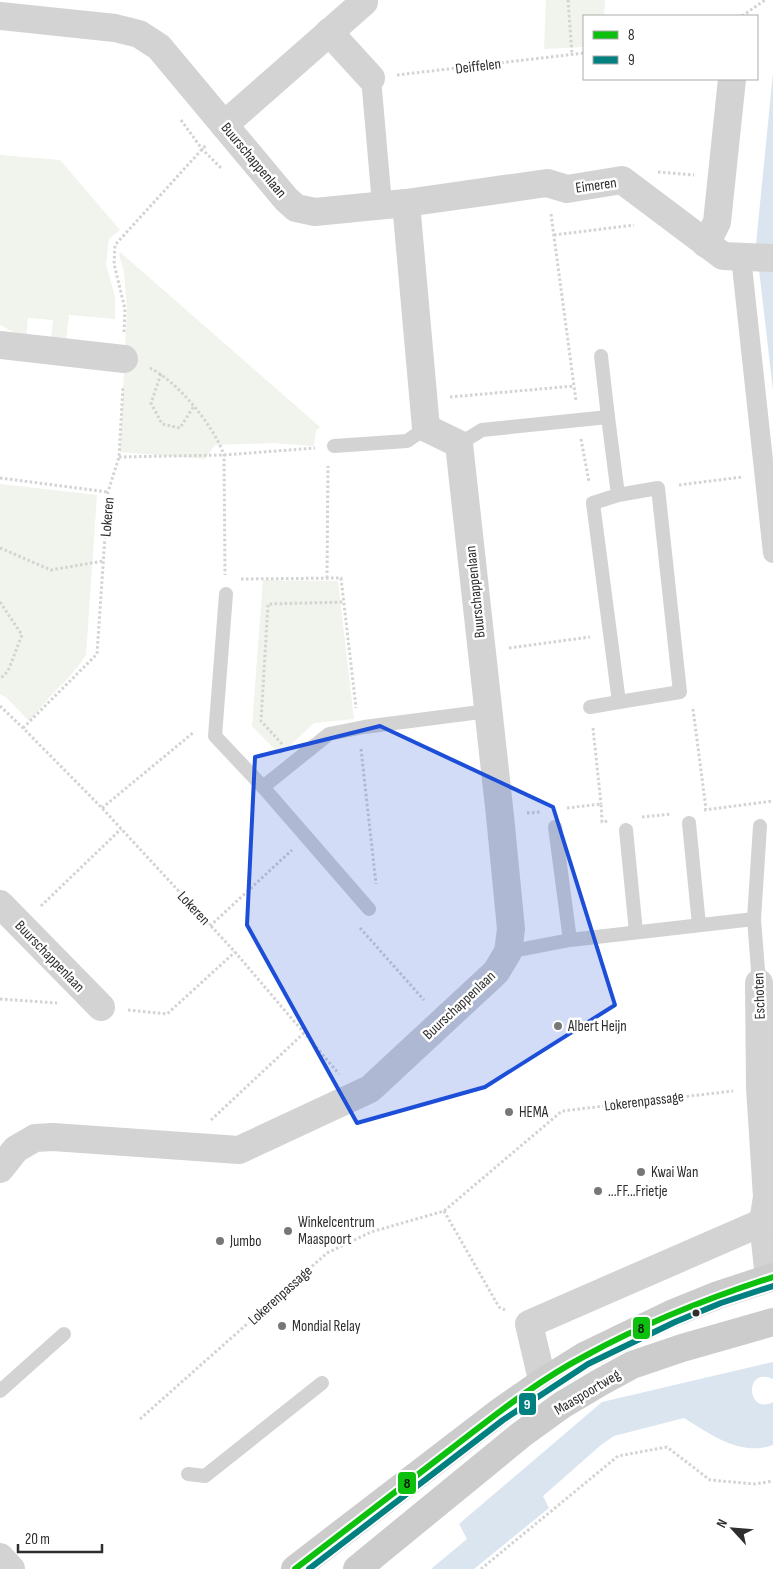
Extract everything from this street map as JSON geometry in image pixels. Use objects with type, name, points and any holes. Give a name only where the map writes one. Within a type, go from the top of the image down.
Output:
[{"type":"main road","points":[[682,1348],[703,1329],[754,1313],[771,1278]]},
{"type":"main road","name":"Maaspoortweg","points":[[296,1569],[498,1413],[544,1380],[584,1356],[662,1318],[718,1295],[771,1278]]},
{"type":"main road","name":"Maaspoortweg","points":[[357,1569],[522,1434],[562,1406],[632,1365],[682,1348],[773,1322]]},
{"type":"street","points":[[224,125],[364,0]]},
{"type":"street","name":"Buurschappenlaan","points":[[0,16],[115,28],[139,34],[159,47],[286,199],[296,208],[315,212],[394,203]]},
{"type":"street","points":[[329,32],[371,78],[394,203],[424,400],[426,428],[459,444]]},
{"type":"street","points":[[706,244],[717,222],[732,80]]},
{"type":"street","name":"Eimeren","points":[[394,203],[547,182],[566,189],[622,180],[723,256],[773,258]]},
{"type":"street","points":[[742,257],[773,552]]},
{"type":"street","points":[[0,345],[124,359]]},
{"type":"street","name":"Buurschappenlaan","points":[[5,1151],[35,1138],[53,1137],[239,1150],[370,1089],[496,972],[508,952],[511,929],[459,444]]},
{"type":"street","name":"Buurschappenlaan","points":[[0,904],[100,1007]]},
{"type":"street","name":"Eschoten","points":[[759,983],[760,1087],[767,1197],[763,1222]]},
{"type":"street","points":[[544,1380],[540,1371],[530,1324],[763,1222],[771,1278]]},
{"type":"street","points":[[0,1557],[11,1569]]},
{"type":"lane","points":[[601,356],[618,495]]},
{"type":"lane","points":[[459,444],[482,430],[608,417]]},
{"type":"lane","points":[[331,447],[407,442],[426,428]]},
{"type":"lane","points":[[590,707],[620,702],[680,692],[658,488],[618,495],[593,503],[620,702]]},
{"type":"lane","points":[[226,594],[215,736],[263,787],[369,909]]},
{"type":"lane","points":[[263,787],[329,734],[358,728],[488,712]]},
{"type":"lane","points":[[689,823],[700,925]]},
{"type":"lane","name":"Eschoten","points":[[759,983],[754,920],[760,826]]},
{"type":"lane","points":[[555,827],[570,940]]},
{"type":"lane","points":[[626,830],[636,932]]},
{"type":"lane","points":[[508,952],[570,940],[754,920]]},
{"type":"lane","points":[[0,1391],[64,1334]]},
{"type":"lane","points":[[188,1474],[205,1476],[322,1383]]},
{"type":"path","points":[[568,0],[572,55]]},
{"type":"path","points":[[743,15],[765,0]]},
{"type":"path","name":"Deiffelen","points":[[371,78],[583,53]]},
{"type":"path","name":"Lokeren","points":[[23,728],[96,654],[108,492],[119,457],[124,359],[124,309],[114,264],[115,245],[224,125]]},
{"type":"path","points":[[622,180],[634,169],[722,178]]},
{"type":"path","points":[[547,182],[578,420],[593,503]]},
{"type":"path","points":[[554,235],[675,220]]},
{"type":"path","points":[[124,359],[161,374],[194,406],[219,440],[224,454],[226,594]]},
{"type":"path","points":[[161,374],[151,403],[162,424],[180,428],[194,406]]},
{"type":"path","points":[[424,400],[574,386]]},
{"type":"path","points":[[119,457],[224,454],[331,447],[327,578]]},
{"type":"path","points":[[658,488],[764,474]]},
{"type":"path","points":[[0,478],[108,492]]},
{"type":"path","points":[[0,548],[52,570],[103,561]]},
{"type":"path","points":[[225,579],[341,578],[378,901],[355,922],[443,1021]]},
{"type":"path","points":[[0,602],[22,635],[8,671],[0,679]]},
{"type":"path","points":[[297,759],[261,721],[268,604],[344,602]]},
{"type":"path","points":[[482,651],[610,635]]},
{"type":"path","points":[[680,692],[692,707],[706,810]]},
{"type":"path","name":"Lokeren","points":[[0,706],[102,808],[210,926],[357,1095]]},
{"type":"path","points":[[590,707],[601,804]]},
{"type":"path","points":[[102,808],[217,713]]},
{"type":"path","points":[[21,926],[121,829]]},
{"type":"path","points":[[210,926],[306,837]]},
{"type":"path","points":[[182,1146],[304,1034]]},
{"type":"path","name":"Lokerenpassage","points":[[140,1419],[327,1253],[371,1232],[444,1210],[562,1111],[760,1087]]},
{"type":"path","points":[[444,1210],[499,1307],[530,1324]]},
{"type":"path","points":[[481,1569],[618,1456],[667,1447],[710,1480],[755,1484],[773,1481]]},
{"type":"highlighted area","points":[[380,726],[553,807],[615,1005],[485,1087],[357,1123],[247,925],[255,757]]},
{"type":"shaded area","points":[[546,0],[605,0],[604,15],[583,15],[583,47],[544,49]]},
{"type":"shaded area","points":[[773,73],[773,390],[756,244]]},
{"type":"shaded area","points":[[0,155],[60,160],[120,230],[109,239],[106,264],[115,297],[115,319],[69,315],[66,341],[51,340],[53,320],[28,318],[26,341],[0,325]]},
{"type":"shaded area","points":[[120,252],[320,427],[316,431],[314,446],[273,443],[215,445],[205,459],[120,452],[127,310],[124,272]]},
{"type":"shaded area","points":[[0,484],[97,495],[86,655],[43,704],[30,722],[7,698],[0,694]]},
{"type":"shaded area","points":[[263,580],[338,581],[354,719],[314,723],[280,755],[252,726]]},
{"type":"shaded area","points":[[773,1362],[773,1379],[763,1377],[757,1379],[753,1384],[752,1391],[758,1402],[764,1404],[773,1402],[773,1445],[761,1448],[738,1446],[715,1437],[684,1418],[614,1436],[601,1445],[543,1496],[549,1508],[474,1569],[431,1569],[467,1539],[459,1524],[602,1402]]},
{"type":"transit line","name":"8","points":[[295,1569],[500,1412],[567,1366],[654,1322],[773,1277]]},
{"type":"transit line","name":"9","points":[[309,1569],[503,1420],[588,1364],[675,1322],[721,1303],[773,1286]]},
{"type":"place","name":"Albert Heijn","points":[[558,1026]]},
{"type":"place","name":"HEMA","points":[[509,1112]]},
{"type":"place","name":"Kwai Wan","points":[[641,1172]]},
{"type":"place","name":"...FF...Frietje","points":[[598,1191]]},
{"type":"place","name":"Winkelcentrum Maaspoort","points":[[288,1231]]},
{"type":"place","name":"Jumbo","points":[[220,1241]]},
{"type":"place","name":"Mondial Relay","points":[[282,1326]]}]
